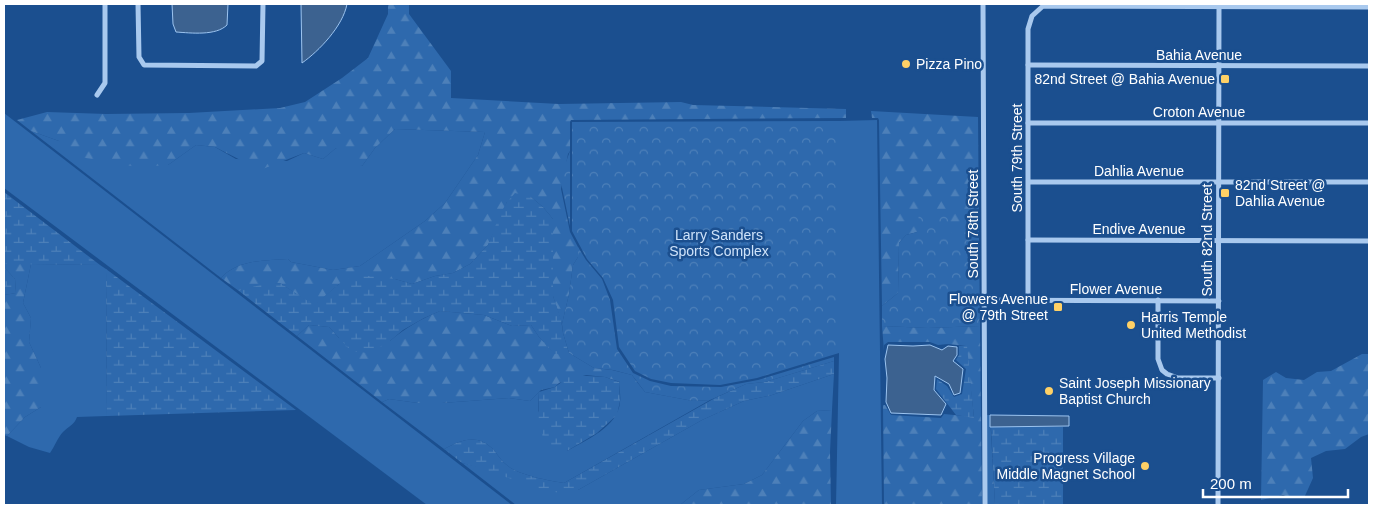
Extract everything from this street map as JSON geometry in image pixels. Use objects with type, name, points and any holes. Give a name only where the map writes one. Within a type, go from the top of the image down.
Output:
[{"type":"street","points":[[97,95],[105,83],[105,4]]},
{"type":"street","points":[[138,4],[138,57],[144,65],[256,66],[262,61],[263,4]]},
{"type":"street","name":"South 78th Street","points":[[983,4],[985,505]]},
{"type":"street","points":[[1219,5],[1369,7]]},
{"type":"street","name":"South 79th Street","points":[[1028,300],[1028,29],[1032,16],[1043,6],[1219,5]]},
{"type":"street","name":"South 82nd Street","points":[[1218,505],[1219,5]]},
{"type":"street","name":"Bahia Avenue","points":[[1028,65],[1369,66]]},
{"type":"street","name":"Croton Avenue","points":[[1028,123],[1369,123]]},
{"type":"street","name":"Dahlia Avenue","points":[[1029,182],[1369,182]]},
{"type":"street","name":"Endive Avenue","points":[[1028,240],[1369,241]]},
{"type":"street","name":"Flower Avenue","points":[[984,300],[1218,301]]},
{"type":"street","points":[[1158,300],[1158,358],[1162,370],[1178,378],[1219,378]]},
{"type":"green space","points":[[388,4],[409,4],[409,14],[451,71],[451,98],[559,104],[681,102],[693,105],[846,109],[846,118],[571,120],[570,151],[561,189],[570,232],[579,249],[578,257],[573,265],[562,324],[553,296],[553,219],[531,197],[507,202],[488,245],[470,264],[453,273],[435,276],[412,284],[395,279],[339,284],[314,306],[280,283],[239,291],[221,278],[235,267],[261,261],[288,259],[291,262],[333,270],[360,266],[425,221],[445,203],[478,155],[485,132],[395,129],[375,148],[362,166],[342,160],[336,148],[323,159],[304,153],[260,170],[215,147],[196,145],[168,165],[137,167],[80,157],[67,152],[59,141],[31,131],[17,120],[47,112],[106,114],[189,113],[280,108],[305,102],[342,78],[368,58],[388,14]]},
{"type":"green space","points":[[871,111],[978,117],[979,235],[917,232],[906,235],[899,243],[898,293],[882,306],[879,120],[878,118],[872,118]]},
{"type":"green space","points":[[4,113],[512,505],[427,505],[4,188]]},
{"type":"green space","points":[[877,120],[882,505],[836,505],[839,353],[839,121]]},
{"type":"green space","name":"Larry Sanders Sports Complex","points":[[839,121],[839,353],[757,378],[720,385],[671,383],[651,379],[635,371],[619,347],[613,300],[603,278],[587,259],[572,231],[572,122]]},
{"type":"green space","points":[[395,129],[485,132],[478,155],[445,203],[425,221],[360,266],[333,270],[291,262],[288,259],[261,261],[235,267],[221,278],[31,131],[59,141],[168,165],[196,145],[215,147],[236,159],[287,161],[304,153],[323,159],[336,148],[362,166],[375,148]]},
{"type":"green space","points":[[570,151],[570,226],[560,178]]},
{"type":"green space","points":[[4,192],[100,265],[4,264]]},
{"type":"green space","points":[[515,193],[531,197],[553,219],[553,296],[569,353],[554,354],[531,325],[512,326],[484,315],[440,311],[403,330],[390,341],[369,353],[351,351],[329,327],[309,325],[297,336],[239,291],[263,284],[280,283],[314,305],[339,284],[352,276],[395,279],[412,284],[435,276],[453,273],[470,264],[488,245],[500,214]]},
{"type":"green space","points":[[919,213],[949,213],[952,235],[979,235],[980,326],[928,328],[882,326],[882,306],[898,293],[899,243],[906,235],[917,232]]},
{"type":"green space","points":[[578,247],[602,279],[610,300],[617,349],[633,373],[650,381],[671,386],[721,387],[758,380],[834,357],[834,361],[765,382],[746,384],[710,400],[693,401],[645,392],[632,375],[594,368],[569,353],[562,324],[573,265],[578,257]]},
{"type":"green space","points":[[4,264],[31,264],[23,303],[31,318],[29,342],[41,368],[41,407],[25,417],[7,436],[4,435],[4,295],[16,293],[15,279],[4,267]]},
{"type":"green space","points":[[31,264],[100,265],[106,269],[107,416],[77,417],[73,424],[61,434],[50,453],[29,447],[7,436],[25,417],[41,407],[41,368],[29,342],[31,318],[23,303]]},
{"type":"green space","points":[[4,267],[15,279],[16,293],[4,295]]},
{"type":"green space","points":[[106,269],[296,410],[107,416]]},
{"type":"green space","points":[[440,311],[484,315],[512,326],[531,325],[554,353],[569,353],[594,368],[632,375],[637,382],[623,383],[605,377],[586,375],[559,383],[555,387],[541,390],[530,401],[509,398],[442,403],[418,403],[389,399],[382,402],[297,336],[309,325],[329,327],[339,338],[390,341],[414,324]]},
{"type":"green space","points":[[882,326],[928,328],[980,326],[982,505],[884,505],[883,405],[885,405],[891,415],[941,418],[944,414],[974,417],[966,346],[938,345],[930,342],[888,342],[884,345],[884,351]]},
{"type":"green space","points":[[959,346],[967,346],[974,418],[956,415],[936,389],[937,379],[947,386],[954,397],[962,394],[966,369],[956,360],[959,355]]},
{"type":"green space","points":[[1362,354],[1369,354],[1369,434],[1361,437],[1345,449],[1326,451],[1311,458],[1313,478],[1304,498],[1291,498],[1283,495],[1261,500],[1263,380],[1276,372],[1286,378],[1304,380],[1317,372],[1331,371]]},
{"type":"green space","points":[[834,361],[834,374],[772,395],[744,401],[702,420],[578,490],[563,493],[546,491],[462,463],[444,449],[463,441],[481,441],[493,449],[513,469],[535,477],[564,483],[715,398],[746,384],[765,382]]},
{"type":"green space","points":[[834,374],[832,410],[817,411],[803,421],[762,475],[744,484],[699,490],[680,505],[516,505],[462,463],[578,490],[702,420],[744,401],[772,395]]},
{"type":"green space","points":[[571,375],[605,377],[619,382],[620,401],[617,415],[597,433],[567,451],[557,450],[544,440],[538,423],[539,392],[555,387]]},
{"type":"green space","points":[[619,382],[637,382],[645,392],[693,401],[710,400],[564,483],[535,477],[513,469],[504,463],[493,449],[481,441],[463,441],[444,449],[382,402],[389,399],[418,403],[442,403],[509,398],[530,401],[539,392],[538,411],[567,451],[600,432],[614,419],[620,402]]},
{"type":"green space","points":[[832,410],[830,452],[831,505],[680,505],[699,490],[744,484],[762,475],[803,421],[817,411]]},
{"type":"green space","points":[[987,415],[990,415],[995,505],[987,505]]},
{"type":"green space","points":[[991,427],[1063,427],[1063,505],[995,505]]},
{"type":"shaded area","points":[[172,4],[228,4],[227,25],[210,32],[176,32],[173,24]]},
{"type":"shaded area","points":[[301,4],[347,4],[341,21],[329,37],[316,52],[302,63]]},
{"type":"shaded area","points":[[888,345],[930,345],[942,350],[948,346],[957,347],[957,355],[953,361],[963,369],[960,393],[954,395],[949,384],[935,376],[934,390],[946,404],[941,415],[891,413],[886,402],[887,378],[885,359]]},
{"type":"shaded area","points":[[990,415],[1069,416],[1069,426],[990,427]]},
{"type":"place","name":"Pizza Pino","points":[[906,64]]},
{"type":"place","name":"82nd Street @ Bahia Avenue","points":[[1225,79]]},
{"type":"place","name":"82nd Street @ Dahlia Avenue","points":[[1225,193]]},
{"type":"place","name":"Flowers Avenue @ 79th Street","points":[[1058,307]]},
{"type":"place","name":"Harris Temple United Methodist","points":[[1131,325]]},
{"type":"place","name":"Saint Joseph Missionary Baptist Church","points":[[1049,391]]},
{"type":"place","name":"Progress Village Middle Magnet School","points":[[1145,466]]}]
